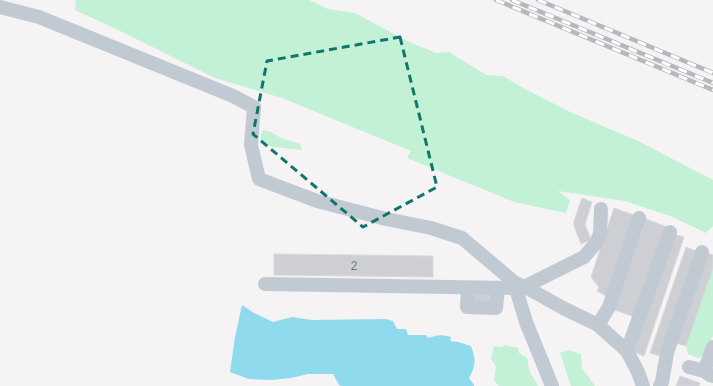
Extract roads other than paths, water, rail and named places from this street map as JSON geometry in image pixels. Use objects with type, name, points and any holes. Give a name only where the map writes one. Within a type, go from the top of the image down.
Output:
[{"type":"street","points":[[0,7],[39,16],[233,96],[254,107],[251,145],[259,179],[317,201],[386,219],[431,228],[462,238],[518,286],[598,325],[627,351],[638,372],[643,386]]},
{"type":"street","points":[[265,284],[468,288],[518,286],[584,257],[596,243],[600,234],[601,209]]},
{"type":"street","points":[[598,325],[609,307],[639,218]]},
{"type":"street","points":[[627,351],[670,232]]},
{"type":"street","points":[[660,386],[667,353],[702,252]]},
{"type":"street","points":[[518,286],[526,322],[552,386]]},
{"type":"street","points":[[468,288],[467,307],[496,308],[498,288]]},
{"type":"street","points":[[689,367],[708,374],[713,347]]},
{"type":"water","points":[[242,305],[254,313],[273,322],[292,317],[312,320],[386,319],[393,321],[397,329],[406,329],[408,335],[426,335],[428,338],[439,335],[451,337],[450,341],[471,346],[474,355],[474,362],[469,378],[474,386],[342,386],[339,385],[333,374],[308,374],[291,378],[271,380],[249,379],[230,372],[235,337]]},
{"type":"railway","points":[[496,0],[713,90]]},
{"type":"railway","points":[[512,0],[713,83]]},
{"type":"railway","points":[[538,0],[713,73]]}]
